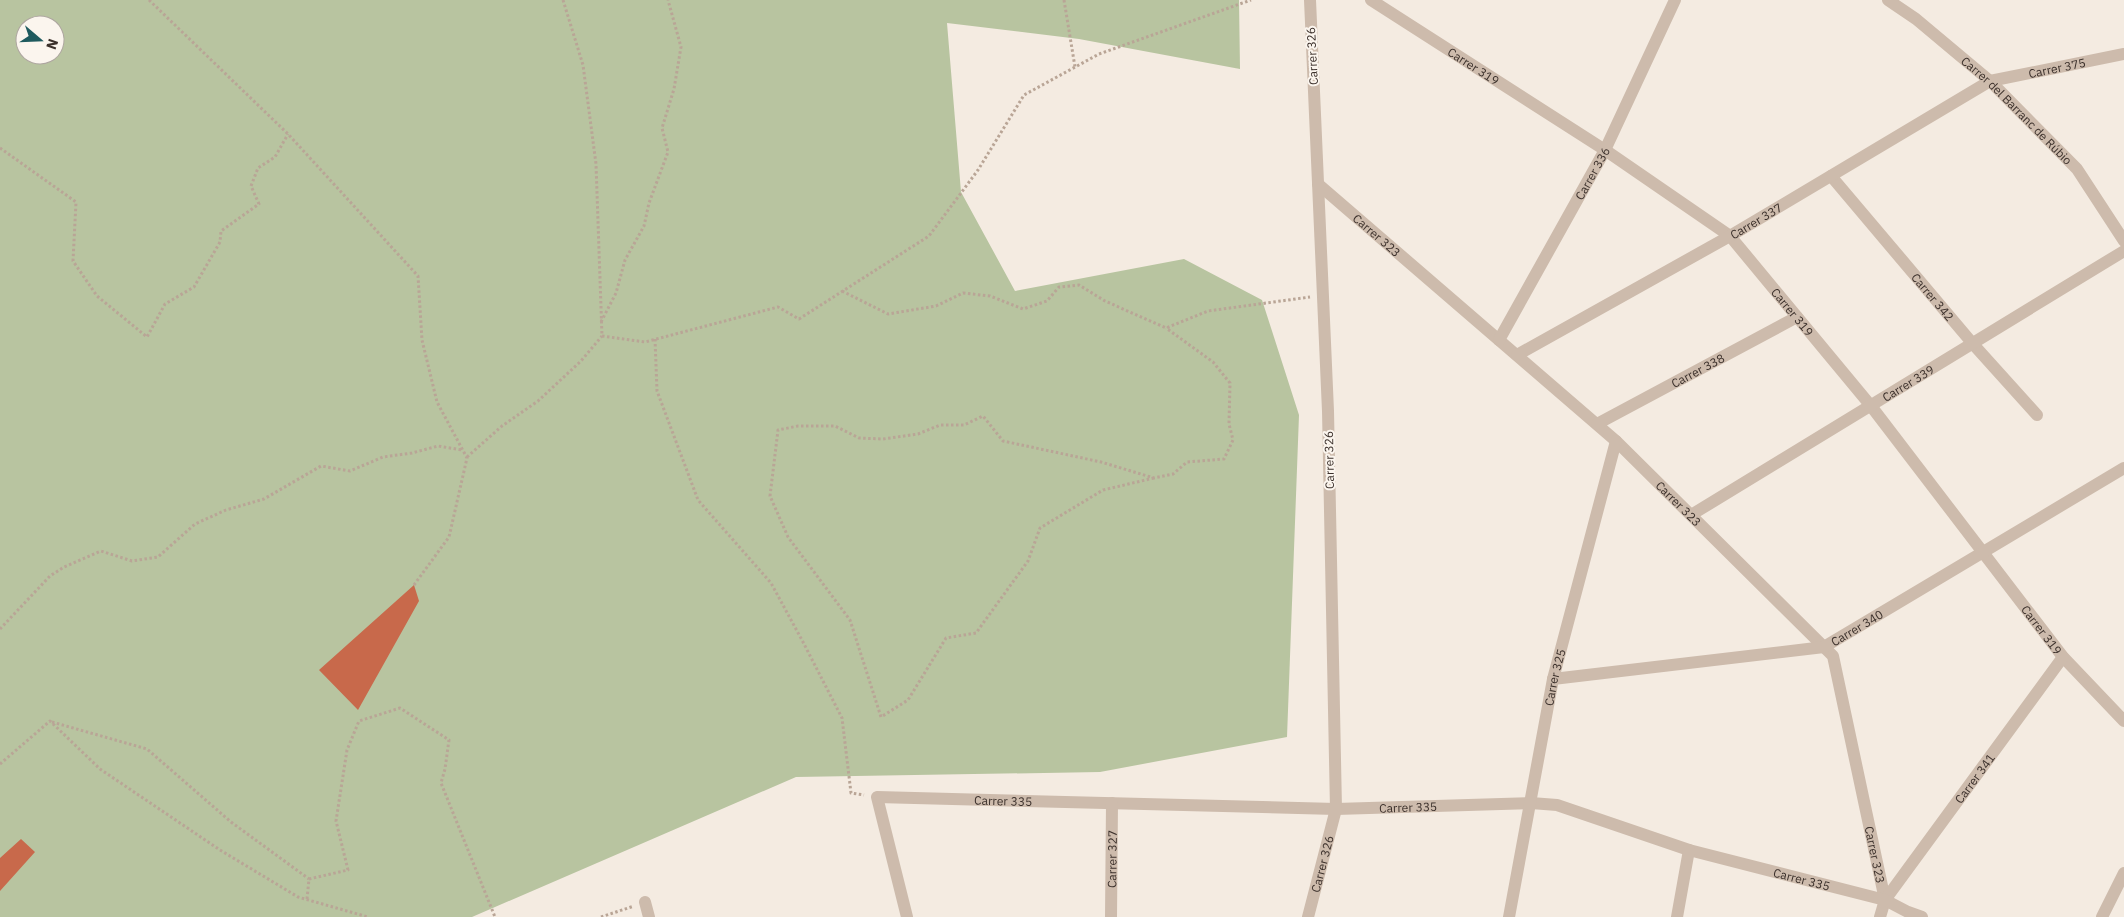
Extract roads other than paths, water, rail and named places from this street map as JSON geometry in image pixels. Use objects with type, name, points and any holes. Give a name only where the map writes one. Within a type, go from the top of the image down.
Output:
[{"type":"street","name":"Carrer 326","points":[[1308,917],[1336,809],[1328,411],[1310,0]]},
{"type":"street","name":"Carrer 319","points":[[1371,0],[1605,150],[1730,236],[1871,406],[2063,657],[2124,721]]},
{"type":"street","name":"Carrer 336","points":[[1499,340],[1605,150],[1675,0]]},
{"type":"street","name":"Carrer del Barranc de Rúbio","points":[[1888,0],[1916,19],[1990,81],[2077,169],[2124,241]]},
{"type":"street","name":"Carrer 375","points":[[1990,81],[2124,54]]},
{"type":"street","name":"Carrer 337","points":[[1517,355],[1730,236],[1990,81]]},
{"type":"street","name":"Carrer 342","points":[[1831,176],[2037,415]]},
{"type":"street","name":"Carrer 323","points":[[1318,184],[1616,441],[1833,656],[1885,900],[1880,917]]},
{"type":"street","name":"Carrer 339","points":[[1691,515],[2124,251]]},
{"type":"street","name":"Carrer 338","points":[[1597,424],[1797,317]]},
{"type":"street","name":"Carrer 325","points":[[1509,917],[1553,679],[1616,441]]},
{"type":"street","name":"Carrer 340","points":[[1553,679],[1824,647],[2124,468]]},
{"type":"street","name":"Carrer 341","points":[[1885,900],[2063,657]]},
{"type":"street","name":"Carrer 335","points":[[907,917],[876,798],[1336,809],[1558,805],[1688,850],[1885,900],[1922,917]]},
{"type":"street","name":"Carrer 327","points":[[1111,917],[1112,803]]},
{"type":"street","points":[[1677,917],[1688,850]]},
{"type":"street","points":[[2102,917],[2124,873]]},
{"type":"street","points":[[645,902],[649,917]]}]
